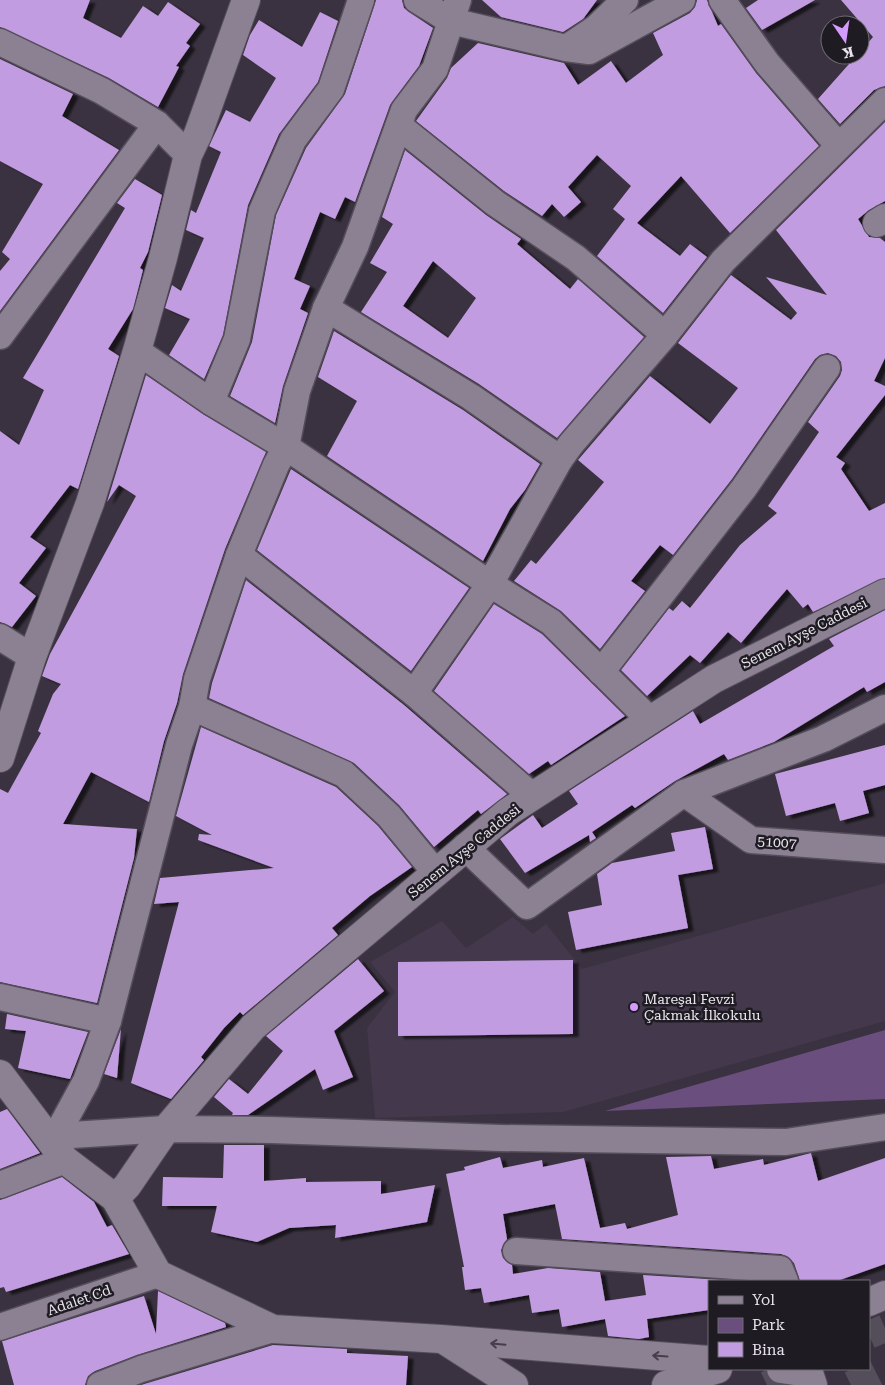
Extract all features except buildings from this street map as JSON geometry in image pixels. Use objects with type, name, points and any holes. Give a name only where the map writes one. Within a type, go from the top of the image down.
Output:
[{"type":"street","points":[[0,758],[32,657],[90,503],[137,350],[188,155],[198,134],[246,0]]},
{"type":"street","points":[[211,402],[236,339],[262,211],[293,140],[331,89],[361,0]]},
{"type":"street","points":[[417,0],[566,48],[589,51],[682,0]]},
{"type":"street","points":[[566,48],[596,28],[625,0]]},
{"type":"street","points":[[722,0],[767,63],[838,145]]},
{"type":"street","points":[[57,1145],[86,1080],[108,1021],[176,754],[192,707],[197,679],[239,555],[286,448],[297,391],[326,308],[355,247],[404,110],[435,69],[455,11]]},
{"type":"street","points":[[0,42],[102,90],[157,124],[188,155]]},
{"type":"street","points":[[414,693],[490,584],[560,459],[665,335],[723,260],[838,145],[885,101]]},
{"type":"street","points":[[0,336],[157,124]]},
{"type":"street","points":[[399,126],[496,203],[576,258],[665,335]]},
{"type":"street","points":[[326,308],[472,397],[560,459]]},
{"type":"street","points":[[137,350],[211,402],[286,448],[490,584],[551,622],[650,720]]},
{"type":"street","points":[[601,672],[744,488],[827,368]]},
{"type":"street","points":[[239,555],[414,693],[532,796]]},
{"type":"street","name":"Senem Ayşe Caddesi","points":[[115,1198],[127,1186],[166,1129],[253,1027],[508,812],[714,678],[885,593]]},
{"type":"street","points":[[0,637],[32,657]]},
{"type":"street","points":[[192,707],[344,774],[389,816],[436,873]]},
{"type":"street","points":[[465,847],[527,906],[684,793],[822,739],[885,708]]},
{"type":"street","name":"51007","points":[[684,793],[751,840],[885,850]]},
{"type":"street","points":[[0,997],[108,1021]]},
{"type":"street","points":[[4,1085],[57,1145],[115,1198],[158,1274],[272,1329]]},
{"type":"street","points":[[0,1185],[57,1145],[166,1129],[786,1142],[885,1128]]},
{"type":"street","points":[[516,1251],[780,1268],[784,1280]]},
{"type":"street","name":"Adalet Cd","points":[[0,1327],[158,1274]]},
{"type":"street","points":[[870,1302],[885,1294]]},
{"type":"street","points":[[100,1385],[141,1369],[272,1329],[441,1339],[708,1360]]},
{"type":"street","points":[[441,1339],[514,1385]]},
{"type":"street","points":[[666,1385],[715,1370]]},
{"type":"street","points":[[788,1370],[809,1373],[813,1385]]},
{"type":"shaded area","name":"Mareşal Fevzi Çakmak İlkokulu","points":[[885,883],[885,1021],[563,1112],[375,1118],[367,1028],[395,992],[370,962],[442,921],[466,948],[513,917],[533,934],[546,924],[582,969]]},
{"type":"green space","points":[[885,1030],[885,1099],[605,1111]]},
{"type":"tunnel","points":[[870,1335],[885,1328]]},
{"type":"tunnel","points":[[851,1385],[885,1368]]},
{"type":"tunnel","points":[[767,1385],[798,1370]]},
{"type":"place","name":"Mareşal Fevzi Çakmak İlkokulu","points":[[634,1007]]}]
